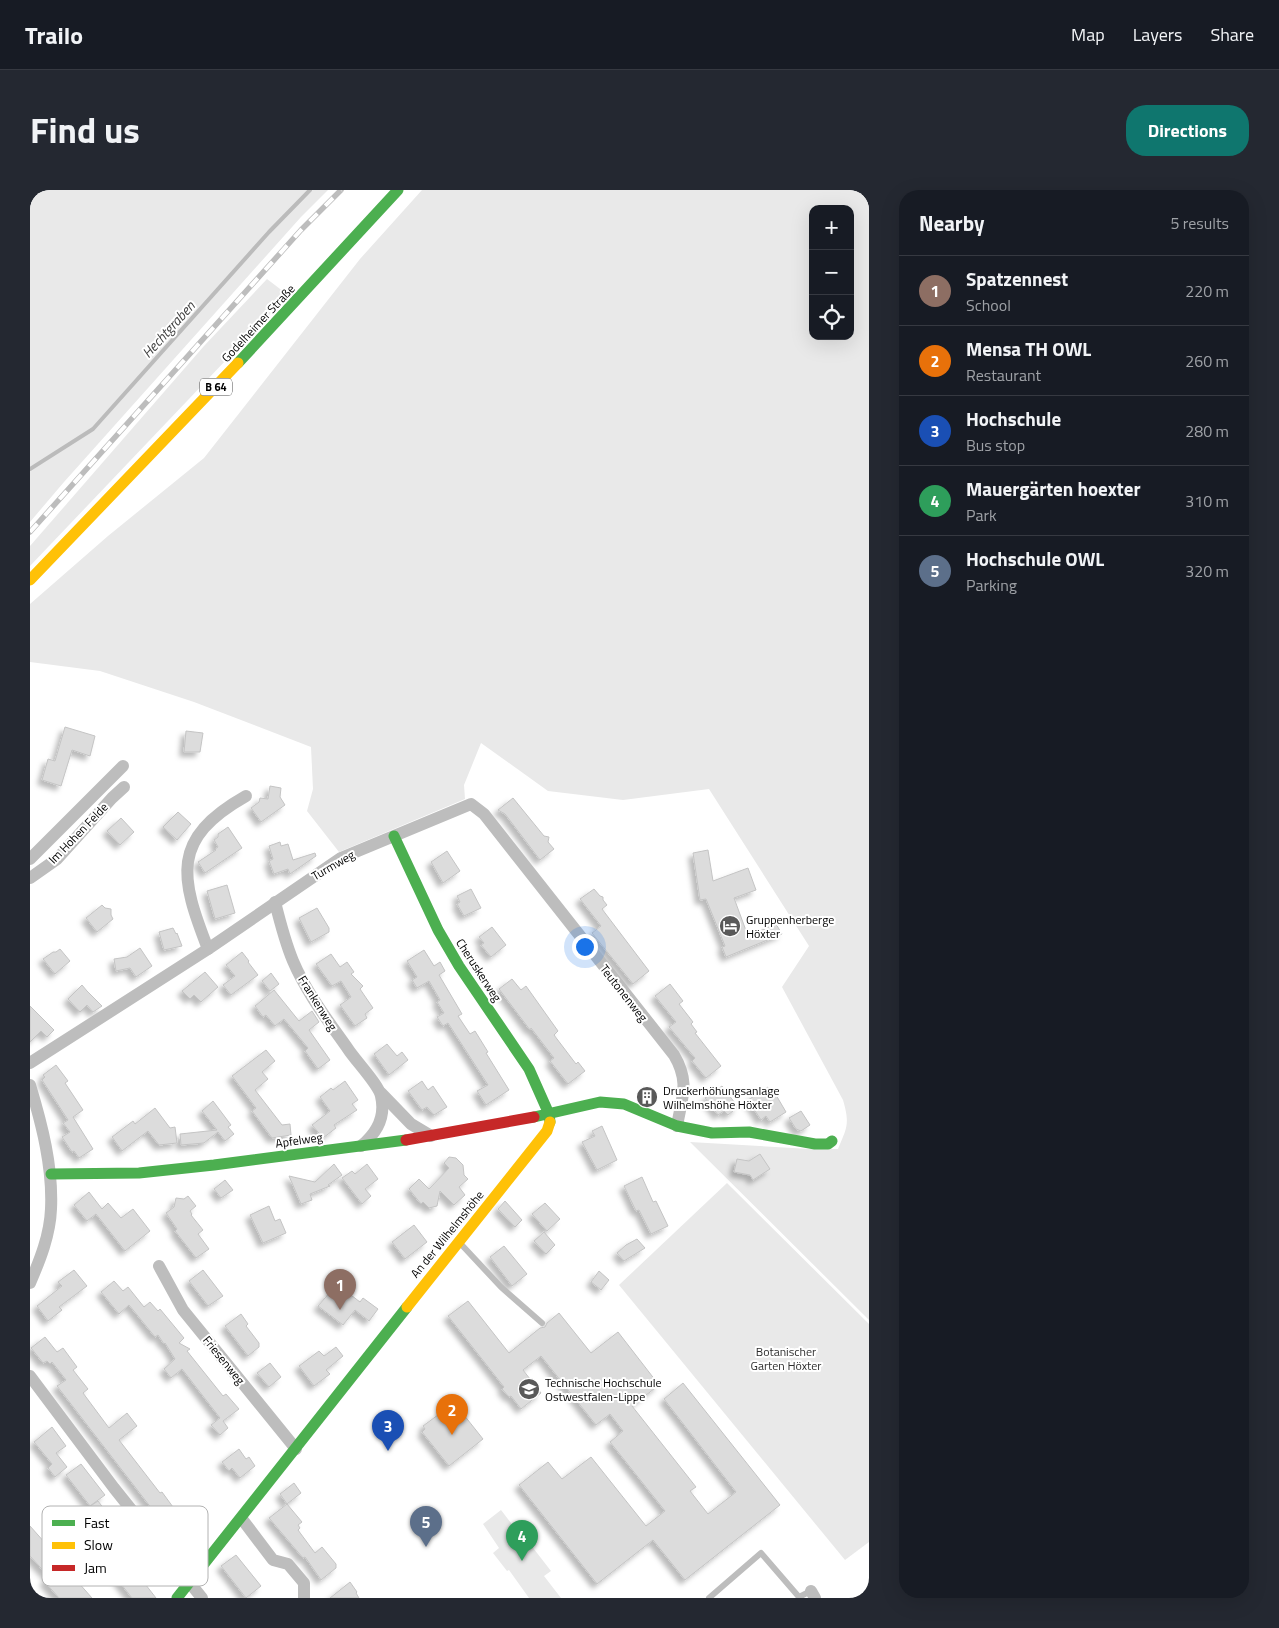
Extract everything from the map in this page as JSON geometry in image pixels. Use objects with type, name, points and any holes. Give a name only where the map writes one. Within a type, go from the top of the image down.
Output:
[{"type":"street","name":"Godelheimer Straße","points":[[30,580],[231,372],[398,190]]},
{"type":"street","name":"Im Hohen Felde","points":[[30,859],[123,766]]},
{"type":"street","name":"Im Hohen Felde","points":[[30,878],[57,859],[124,786]]},
{"type":"street","points":[[208,949],[193,909],[187,880],[188,855],[196,839],[207,825],[223,810],[246,796]]},
{"type":"street","name":"Turmweg","points":[[30,1063],[208,949],[341,858],[471,804]]},
{"type":"street","name":"Teutonenweg","points":[[471,804],[484,814],[674,1056],[683,1076],[683,1100],[677,1126]]},
{"type":"street","name":"Cheruskerweg","points":[[394,836],[438,930],[459,966],[529,1069],[549,1114]]},
{"type":"street","name":"Frankenweg","points":[[275,902],[294,963],[314,999],[349,1052],[381,1094],[411,1124],[431,1136]]},
{"type":"street","points":[[30,1085],[43,1128],[50,1174],[51,1211],[43,1248],[30,1283]]},
{"type":"street","points":[[361,1146],[371,1138],[378,1127],[383,1108],[381,1094]]},
{"type":"street","points":[[549,1114],[600,1102],[624,1104],[677,1126],[712,1133],[749,1132],[815,1144],[828,1144],[832,1140]]},
{"type":"street","name":"Apfelweg","points":[[50,1174],[140,1173],[214,1165],[431,1136],[549,1114]]},
{"type":"street","name":"An der Wilhelmshöhe","points":[[208,1560],[458,1241],[547,1131],[550,1122],[549,1114]]},
{"type":"street","name":"Friesenweg","points":[[159,1266],[168,1279],[183,1310],[296,1449]]},
{"type":"street","points":[[30,1376],[128,1506]]},
{"type":"street","points":[[242,1519],[273,1560],[288,1564],[304,1583],[304,1598]]},
{"type":"street","name":"An der Wilhelmshöhe","points":[[177,1598],[187,1586]]},
{"type":"street","points":[[192,1586],[202,1598]]},
{"type":"lane","points":[[458,1241],[501,1287],[542,1323]]},
{"type":"lane","points":[[709,1598],[761,1553],[799,1597],[813,1595]]},
{"type":"green space","points":[[30,190],[328,190],[301,217],[30,522]]},
{"type":"green space","points":[[422,190],[869,190],[869,1320],[690,1142],[838,1149],[847,1120],[843,1100],[782,987],[809,946],[709,789],[623,800],[548,791],[481,743],[464,785],[465,799],[339,852],[307,811],[313,789],[311,747],[194,702],[100,671],[30,662],[30,604],[108,536],[204,458],[360,259]]},
{"type":"green space","points":[[267,279],[288,295],[30,566],[30,546],[204,346]]},
{"type":"green space","name":"Botanischer Garten Höxter","points":[[727,1183],[869,1324],[869,1542],[845,1560],[619,1285]]},
{"type":"green space","points":[[501,1510],[551,1571],[544,1576],[561,1598],[529,1598],[509,1570],[507,1571],[493,1553],[499,1548],[483,1524]]},
{"type":"building","points":[[65,727],[95,736],[90,756],[72,750],[61,786],[42,780],[48,759],[55,761]]},
{"type":"building","points":[[186,731],[203,733],[200,752],[184,752]]},
{"type":"building","points":[[270,786],[281,788],[280,797],[285,805],[261,822],[251,808],[259,802],[260,798],[268,799]]},
{"type":"building","points":[[513,798],[544,836],[549,837],[548,842],[554,849],[540,860],[505,814],[498,810]]},
{"type":"building","points":[[178,812],[191,824],[177,840],[163,827]]},
{"type":"building","points":[[121,818],[134,832],[120,845],[107,831]]},
{"type":"building","points":[[228,827],[242,848],[205,873],[198,862],[216,850],[218,847],[214,840],[218,837],[218,834]]},
{"type":"building","points":[[280,842],[281,846],[288,844],[293,860],[315,853],[316,856],[290,874],[288,869],[274,874],[269,861],[273,859],[269,846]]},
{"type":"building","points":[[708,850],[713,881],[748,868],[756,890],[734,898],[748,936],[776,924],[782,934],[726,957],[722,947],[725,946],[706,899],[700,900],[693,853]]},
{"type":"building","points":[[447,851],[460,871],[443,883],[431,862]]},
{"type":"building","points":[[227,885],[235,913],[215,919],[207,891]]},
{"type":"building","points":[[471,889],[481,908],[464,916],[457,904],[460,902],[457,896]]},
{"type":"building","points":[[594,889],[603,897],[607,905],[602,909],[649,971],[633,984],[592,933],[601,926],[580,899]]},
{"type":"building","points":[[102,905],[105,908],[111,909],[113,919],[97,932],[86,918]]},
{"type":"building","points":[[317,908],[329,928],[329,932],[311,942],[299,918]]},
{"type":"building","points":[[492,927],[506,945],[491,957],[481,945],[484,943],[479,937]]},
{"type":"building","points":[[173,928],[182,946],[164,950],[159,932]]},
{"type":"building","points":[[140,948],[152,966],[136,977],[130,968],[116,971],[114,959],[127,957]]},
{"type":"building","points":[[60,949],[70,961],[55,974],[43,959]]},
{"type":"building","points":[[424,950],[434,966],[440,962],[445,971],[439,975],[462,1014],[458,1016],[470,1034],[475,1031],[509,1090],[486,1105],[477,1091],[488,1085],[448,1023],[443,1026],[437,1017],[444,1013],[437,1002],[440,1000],[429,981],[417,988],[412,980],[417,977],[407,961]]},
{"type":"building","points":[[242,952],[258,975],[231,995],[223,985],[235,976],[226,965]]},
{"type":"building","points":[[331,954],[340,967],[347,962],[354,972],[351,974],[363,986],[360,989],[373,1008],[365,1014],[367,1018],[355,1026],[340,1005],[351,997],[341,981],[332,986],[316,964]]},
{"type":"building","points":[[205,972],[218,987],[201,1002],[194,995],[190,999],[182,991]]},
{"type":"building","points":[[271,973],[279,984],[270,991],[262,981]]},
{"type":"building","points":[[512,979],[521,990],[526,986],[558,1031],[554,1035],[576,1064],[578,1062],[585,1071],[568,1084],[550,1061],[554,1058],[499,989]]},
{"type":"building","points":[[670,984],[683,1001],[679,1004],[693,1022],[691,1024],[697,1032],[695,1033],[721,1066],[706,1078],[692,1061],[695,1058],[669,1027],[676,1022],[655,996]]},
{"type":"building","points":[[82,985],[102,1006],[93,1012],[87,1005],[80,1012],[68,999]]},
{"type":"building","points":[[274,990],[299,1021],[312,1011],[319,1022],[309,1030],[330,1060],[318,1069],[305,1051],[308,1048],[284,1019],[275,1026],[266,1015],[263,1017],[255,1006]]},
{"type":"building","points":[[30,1006],[54,1030],[47,1037],[41,1031],[30,1042]]},
{"type":"building","points":[[387,1044],[397,1056],[402,1052],[408,1060],[389,1075],[374,1054]]},
{"type":"building","points":[[266,1050],[275,1061],[262,1072],[268,1079],[255,1090],[282,1125],[290,1124],[291,1135],[272,1138],[252,1111],[256,1108],[232,1076]]},
{"type":"building","points":[[56,1065],[68,1081],[65,1083],[83,1110],[73,1117],[93,1149],[79,1158],[74,1151],[72,1152],[62,1137],[70,1132],[63,1123],[68,1120],[42,1080],[45,1077],[43,1075]]},
{"type":"building","points":[[345,1081],[358,1100],[352,1104],[357,1110],[334,1125],[336,1128],[323,1138],[312,1125],[330,1111],[320,1097],[331,1088],[333,1090]]},
{"type":"building","points":[[422,1081],[428,1090],[433,1086],[447,1107],[434,1115],[427,1107],[422,1110],[408,1091]]},
{"type":"building","points":[[722,1086],[738,1107],[728,1115],[724,1111],[718,1115],[705,1098]]},
{"type":"building","points":[[768,1087],[774,1096],[776,1095],[786,1112],[770,1122],[766,1116],[761,1120],[748,1100]]},
{"type":"building","points":[[213,1101],[231,1125],[228,1127],[234,1134],[225,1141],[218,1132],[204,1143],[181,1145],[180,1134],[217,1130],[202,1111]]},
{"type":"building","points":[[155,1108],[170,1128],[175,1127],[177,1143],[159,1145],[148,1131],[122,1151],[112,1137],[133,1121],[135,1124]]},
{"type":"building","points":[[801,1111],[810,1125],[801,1131],[796,1129],[789,1118]]},
{"type":"building","points":[[602,1126],[617,1160],[597,1170],[582,1142],[595,1136],[592,1131]]},
{"type":"building","points":[[760,1154],[770,1169],[753,1180],[750,1175],[734,1172],[737,1159],[749,1161]]},
{"type":"building","points":[[449,1157],[456,1158],[463,1165],[464,1175],[468,1179],[459,1187],[465,1195],[454,1205],[440,1191],[437,1206],[429,1208],[423,1202],[421,1204],[409,1189],[419,1179],[429,1189],[449,1168],[444,1163]]},
{"type":"building","points":[[334,1164],[342,1175],[328,1185],[330,1186],[310,1194],[312,1200],[301,1204],[289,1176],[315,1182]]},
{"type":"building","points":[[367,1164],[378,1179],[365,1189],[371,1196],[362,1204],[342,1178],[352,1171],[355,1174]]},
{"type":"building","points":[[642,1177],[653,1202],[656,1201],[668,1226],[651,1234],[639,1210],[636,1211],[624,1186]]},
{"type":"building","points":[[225,1180],[233,1190],[221,1198],[214,1189]]},
{"type":"building","points":[[89,1192],[102,1209],[108,1203],[121,1218],[133,1209],[150,1231],[125,1251],[96,1214],[87,1221],[74,1205]]},
{"type":"building","points":[[188,1196],[196,1206],[190,1211],[191,1215],[203,1230],[198,1234],[209,1249],[196,1258],[175,1231],[177,1229],[166,1213],[174,1207],[176,1198],[184,1199]]},
{"type":"building","points":[[505,1201],[522,1220],[515,1227],[498,1209]]},
{"type":"building","points":[[545,1203],[560,1219],[547,1231],[532,1214]]},
{"type":"building","points":[[269,1206],[275,1221],[280,1219],[286,1233],[263,1243],[250,1215]]},
{"type":"building","points":[[414,1225],[427,1242],[405,1259],[392,1242]]},
{"type":"building","points":[[544,1232],[555,1245],[546,1254],[534,1241]]},
{"type":"building","points":[[637,1239],[645,1248],[624,1261],[617,1253]]},
{"type":"building","points":[[504,1246],[527,1274],[512,1286],[490,1257]]},
{"type":"building","points":[[74,1270],[87,1286],[59,1307],[62,1310],[48,1321],[37,1306],[62,1286],[58,1282]]},
{"type":"building","points":[[203,1270],[223,1296],[208,1306],[189,1281]]},
{"type":"building","points":[[599,1271],[609,1280],[601,1290],[591,1282]]},
{"type":"building","points":[[114,1281],[123,1291],[128,1287],[144,1307],[150,1302],[158,1311],[160,1309],[184,1338],[179,1343],[190,1349],[187,1351],[223,1396],[226,1394],[239,1409],[223,1421],[228,1428],[220,1435],[211,1425],[220,1418],[182,1369],[171,1378],[164,1369],[175,1359],[165,1343],[158,1335],[155,1337],[129,1305],[119,1314],[101,1292]]},
{"type":"building","points":[[331,1291],[342,1299],[347,1292],[360,1302],[363,1298],[378,1309],[369,1321],[355,1310],[343,1325],[318,1306]]},
{"type":"building","points":[[468,1301],[509,1353],[540,1328],[545,1327],[559,1313],[591,1353],[618,1332],[659,1385],[632,1406],[696,1487],[690,1491],[708,1514],[736,1492],[664,1399],[683,1383],[780,1505],[685,1580],[653,1540],[597,1584],[519,1485],[548,1462],[562,1479],[591,1457],[646,1526],[665,1511],[610,1442],[623,1431],[610,1414],[596,1425],[541,1356],[523,1370],[541,1393],[521,1409],[511,1396],[509,1397],[502,1389],[504,1387],[448,1316]]},
{"type":"building","points":[[241,1314],[248,1324],[246,1326],[259,1343],[259,1347],[248,1356],[225,1326]]},
{"type":"building","points":[[45,1337],[57,1352],[63,1348],[77,1367],[73,1370],[88,1389],[83,1393],[109,1428],[127,1413],[137,1426],[119,1440],[172,1506],[150,1506],[57,1386],[66,1380],[52,1362],[50,1364],[47,1361],[43,1363],[31,1348]]},
{"type":"building","points":[[336,1347],[343,1356],[326,1370],[330,1374],[314,1386],[299,1366],[319,1351],[324,1356]]},
{"type":"building","points":[[270,1363],[281,1377],[269,1387],[257,1373]]},
{"type":"building","points":[[456,1405],[483,1439],[449,1466],[422,1432],[425,1429],[423,1426],[450,1406],[452,1408]]},
{"type":"building","points":[[52,1427],[66,1446],[56,1453],[67,1467],[55,1477],[48,1468],[52,1464],[34,1442]]},
{"type":"building","points":[[239,1449],[246,1459],[249,1457],[255,1466],[240,1478],[232,1468],[229,1471],[222,1462]]},
{"type":"building","points":[[81,1464],[105,1495],[90,1506],[66,1475]]},
{"type":"building","points":[[294,1483],[301,1493],[287,1504],[280,1494]]},
{"type":"building","points":[[98,1501],[102,1506],[90,1506]]},
{"type":"building","points":[[287,1504],[302,1522],[298,1525],[300,1528],[298,1530],[315,1553],[322,1547],[336,1564],[336,1568],[321,1580],[305,1557],[303,1558],[269,1518]]},
{"type":"building","points":[[30,1526],[42,1540],[42,1569],[30,1556]]},
{"type":"building","points":[[236,1555],[261,1586],[246,1598],[221,1566]]},
{"type":"building","points":[[350,1582],[359,1598],[330,1598]]},
{"type":"building","points":[[48,1586],[81,1586],[92,1598],[59,1598]]},
{"type":"building","points":[[123,1586],[147,1586],[156,1598],[132,1598]]},
{"type":"waterway","name":"Hechtgraben","points":[[30,469],[93,429],[269,232],[310,190]]},
{"type":"railway","points":[[30,532],[301,230],[341,190]]},
{"type":"traffic: fast","points":[[238,363],[398,190]]},
{"type":"traffic: fast","points":[[394,836],[438,930],[459,966],[529,1069],[549,1114],[550,1122]]},
{"type":"traffic: fast","points":[[534,1117],[600,1102],[624,1104],[677,1126],[712,1133],[749,1132],[815,1144],[828,1144],[832,1141]]},
{"type":"traffic: fast","points":[[51,1174],[139,1173],[406,1140]]},
{"type":"traffic: fast","points":[[208,1559],[407,1307]]},
{"type":"traffic: fast","points":[[177,1598],[186,1586]]},
{"type":"traffic: slow","points":[[30,580],[238,363]]},
{"type":"traffic: slow","points":[[407,1307],[547,1131],[550,1122]]},
{"type":"traffic: jam","points":[[406,1140],[534,1117]]},
{"type":"place","name":"Gruppenherberge Höxter","points":[[730,926]]},
{"type":"place","name":"Druckerhöhungsanlage Wilhelmshöhe Höxter","points":[[647,1097]]},
{"type":"place","name":"Spatzennest","points":[[340,1310]]},
{"type":"place","name":"Technische Hochschule Ostwestfalen-Lippe","points":[[529,1389]]},
{"type":"place","name":"Mensa TH OWL","points":[[452,1435]]},
{"type":"place","name":"Hochschule","points":[[388,1451]]},
{"type":"place","name":"Hochschule OWL","points":[[426,1547]]},
{"type":"place","name":"Mauergärten hoexter","points":[[522,1561]]}]
